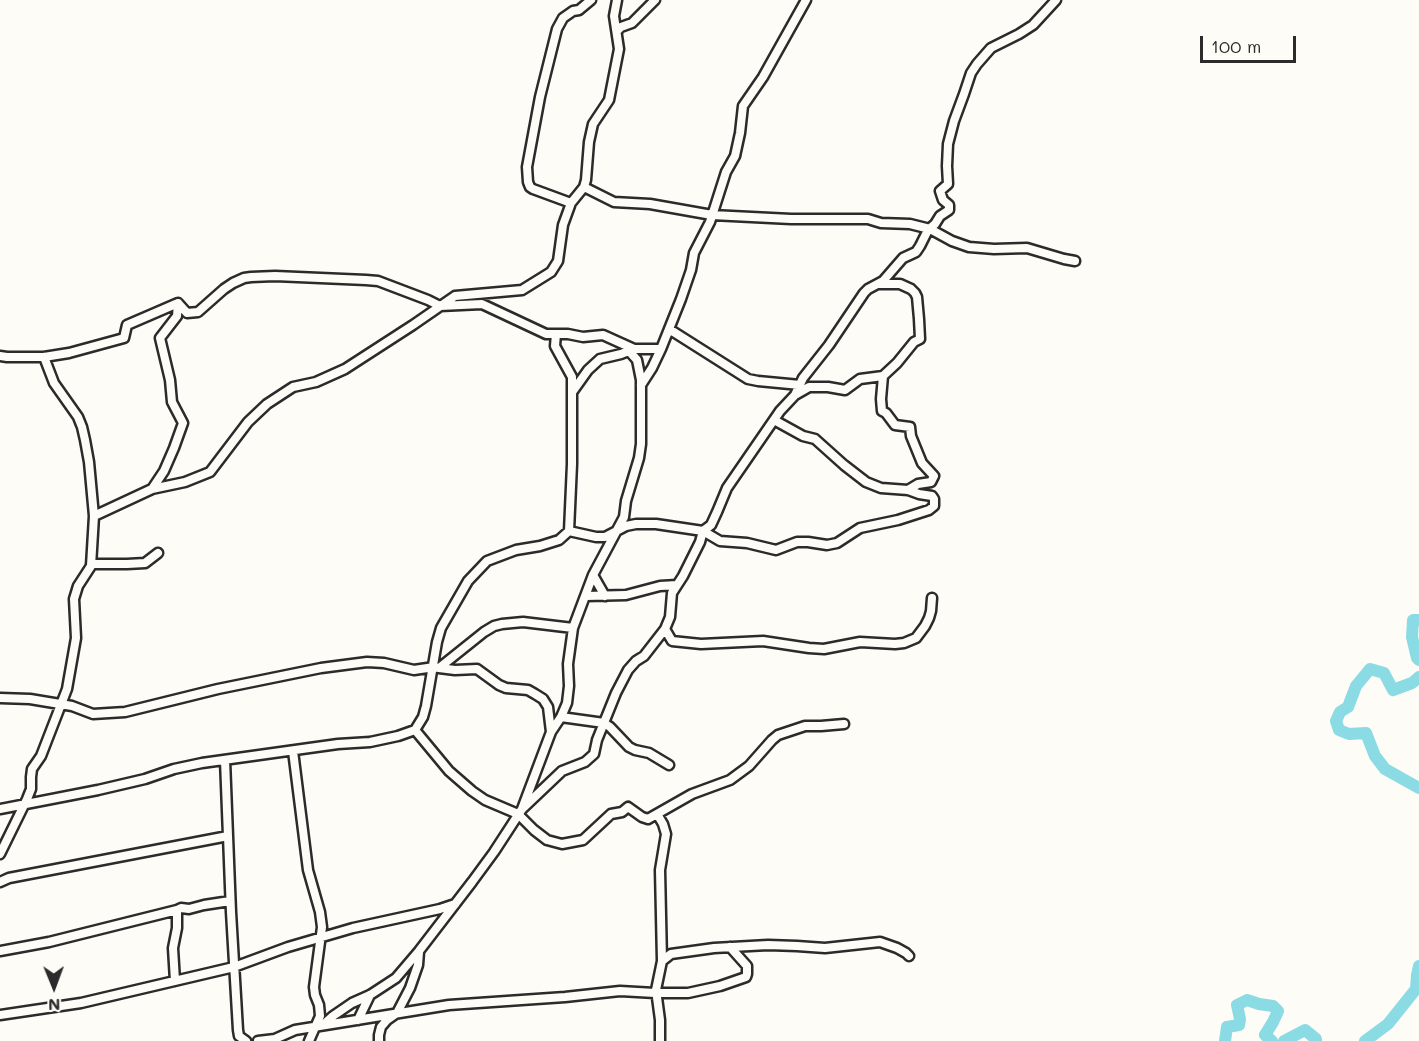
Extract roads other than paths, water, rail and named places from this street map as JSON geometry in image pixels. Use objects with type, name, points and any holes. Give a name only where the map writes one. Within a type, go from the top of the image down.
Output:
[{"type":"street","points":[[571,203],[530,187],[527,167],[540,97],[557,28],[563,18],[579,10],[591,0]]},
{"type":"street","points":[[94,516],[152,489],[185,482],[210,472],[248,422],[267,404],[294,387],[316,382],[345,369],[455,296],[522,290],[551,272],[558,261],[563,225],[571,203],[584,187],[586,180],[593,124],[609,100],[619,49],[614,16],[616,0]]},
{"type":"street","points":[[617,31],[632,23],[655,0]]},
{"type":"street","points":[[641,386],[661,349],[691,270],[694,254],[712,215],[726,172],[735,156],[743,106],[763,77],[806,0]]},
{"type":"street","points":[[520,812],[562,771],[585,762],[591,757],[616,693],[628,670],[644,656],[665,629],[670,617],[672,593],[683,576],[703,531],[711,525],[727,488],[780,411],[795,395],[803,378],[829,345],[864,292],[884,280],[903,258],[916,252],[928,230],[940,216],[950,209],[940,191],[948,184],[948,144],[971,73],[984,54],[991,48],[1027,30],[1056,0]]},
{"type":"street","points":[[584,187],[615,202],[650,204],[712,215],[791,219],[868,219],[881,223],[910,224],[930,229],[951,241],[969,247],[1027,248],[1075,261]]},
{"type":"street","points":[[177,303],[187,313],[198,312],[233,283],[251,277],[378,281],[440,306],[482,304],[540,332],[583,337],[603,335],[631,350],[637,360],[640,373],[641,444],[624,517],[593,575],[573,628],[568,664],[567,703],[551,732],[520,812],[456,904],[396,978],[370,995],[352,1003],[319,1026],[309,1041]]},
{"type":"street","points":[[795,395],[811,387],[845,390],[860,379],[883,376],[914,342],[920,339],[917,297],[911,289],[900,284],[879,284]]},
{"type":"street","points":[[0,356],[44,357],[69,353],[124,338],[127,325],[177,303]]},
{"type":"street","points":[[152,489],[164,471],[183,423],[171,402],[170,380],[160,338],[177,316],[177,303]]},
{"type":"street","points":[[669,329],[748,379],[801,385]]},
{"type":"street","points":[[0,809],[145,779],[202,763],[370,742],[415,730],[423,717],[436,668],[437,642],[441,628],[468,581],[487,561],[516,550],[559,540],[568,531],[573,391],[572,377],[555,346],[556,334]]},
{"type":"street","points":[[573,391],[600,358],[631,350],[661,349]]},
{"type":"street","points":[[0,854],[25,804],[31,789],[32,769],[41,756],[68,689],[75,650],[75,592],[91,564],[94,516],[89,462],[82,427],[78,417],[52,379],[44,357]]},
{"type":"street","points":[[883,376],[882,411],[895,425],[910,427],[911,436],[922,463],[934,476],[931,482],[918,484],[908,490]]},
{"type":"street","points":[[568,531],[605,537],[626,526],[636,524],[666,525],[703,531],[720,541],[747,543],[776,550],[796,542],[827,545],[837,543],[860,528],[898,520],[929,510],[934,506],[932,496],[908,490],[881,488],[866,482],[815,438],[803,436],[774,420]]},
{"type":"street","points":[[91,564],[145,563],[158,554]]},
{"type":"street","points":[[593,575],[605,596]]},
{"type":"street","points":[[586,596],[626,595],[660,586],[677,585]]},
{"type":"street","points":[[665,629],[672,641],[701,644],[763,641],[831,648],[860,642],[904,643],[916,638],[926,626],[932,598]]},
{"type":"street","points":[[436,668],[494,626],[523,622],[573,628]]},
{"type":"street","points":[[0,698],[30,699],[62,704],[93,714],[125,712],[218,689],[321,668],[375,661],[414,670],[477,669],[499,685],[528,690],[543,699],[548,708],[551,732]]},
{"type":"street","points":[[561,717],[604,723],[629,747],[649,753],[669,765]]},
{"type":"street","points":[[415,730],[449,771],[472,791],[484,800],[520,812],[534,830],[547,840],[561,844],[583,840],[611,814],[622,812],[628,807],[648,819],[692,794],[730,780],[749,766],[778,735],[805,726],[844,724]]},
{"type":"street","points":[[293,750],[308,870],[322,927],[314,987],[319,1005],[319,1026]]},
{"type":"street","points":[[225,760],[238,1030],[239,1036],[246,1041]]},
{"type":"street","points":[[657,814],[666,834],[660,870],[662,961],[656,993],[660,1041]]},
{"type":"street","points":[[0,882],[9,878],[228,836]]},
{"type":"street","points":[[0,951],[49,942],[182,908],[189,909],[230,901]]},
{"type":"street","points":[[0,1015],[81,1003],[234,967],[321,937],[456,904]]},
{"type":"street","points":[[175,981],[174,948],[177,910]]},
{"type":"street","points":[[662,961],[667,956],[676,953],[714,948],[768,945],[825,948],[880,942],[897,948],[909,956]]},
{"type":"street","points":[[258,1041],[275,1039],[295,1030],[449,1005],[620,991],[688,993],[744,978],[747,974],[747,966],[730,947]]},
{"type":"street","points":[[379,1041],[381,1027],[398,1013],[410,988],[418,965],[418,951]]},
{"type":"street","points":[[358,1020],[370,995]]},
{"type":"waterway","points":[[1419,620],[1413,620],[1412,637],[1419,660]]},
{"type":"waterway","points":[[1419,677],[1412,683],[1393,690],[1384,673],[1370,669],[1356,686],[1348,707],[1340,712],[1336,721],[1339,730],[1349,734],[1366,733],[1375,756],[1385,769],[1419,788]]},
{"type":"waterway","points":[[1365,1041],[1388,1024],[1416,989],[1419,966]]},
{"type":"waterway","points":[[1225,1041],[1227,1027],[1239,1025],[1237,1005],[1247,1000],[1273,1006],[1278,1011],[1265,1035],[1272,1041]]},
{"type":"waterway","points":[[1284,1041],[1305,1030],[1316,1041]]}]
